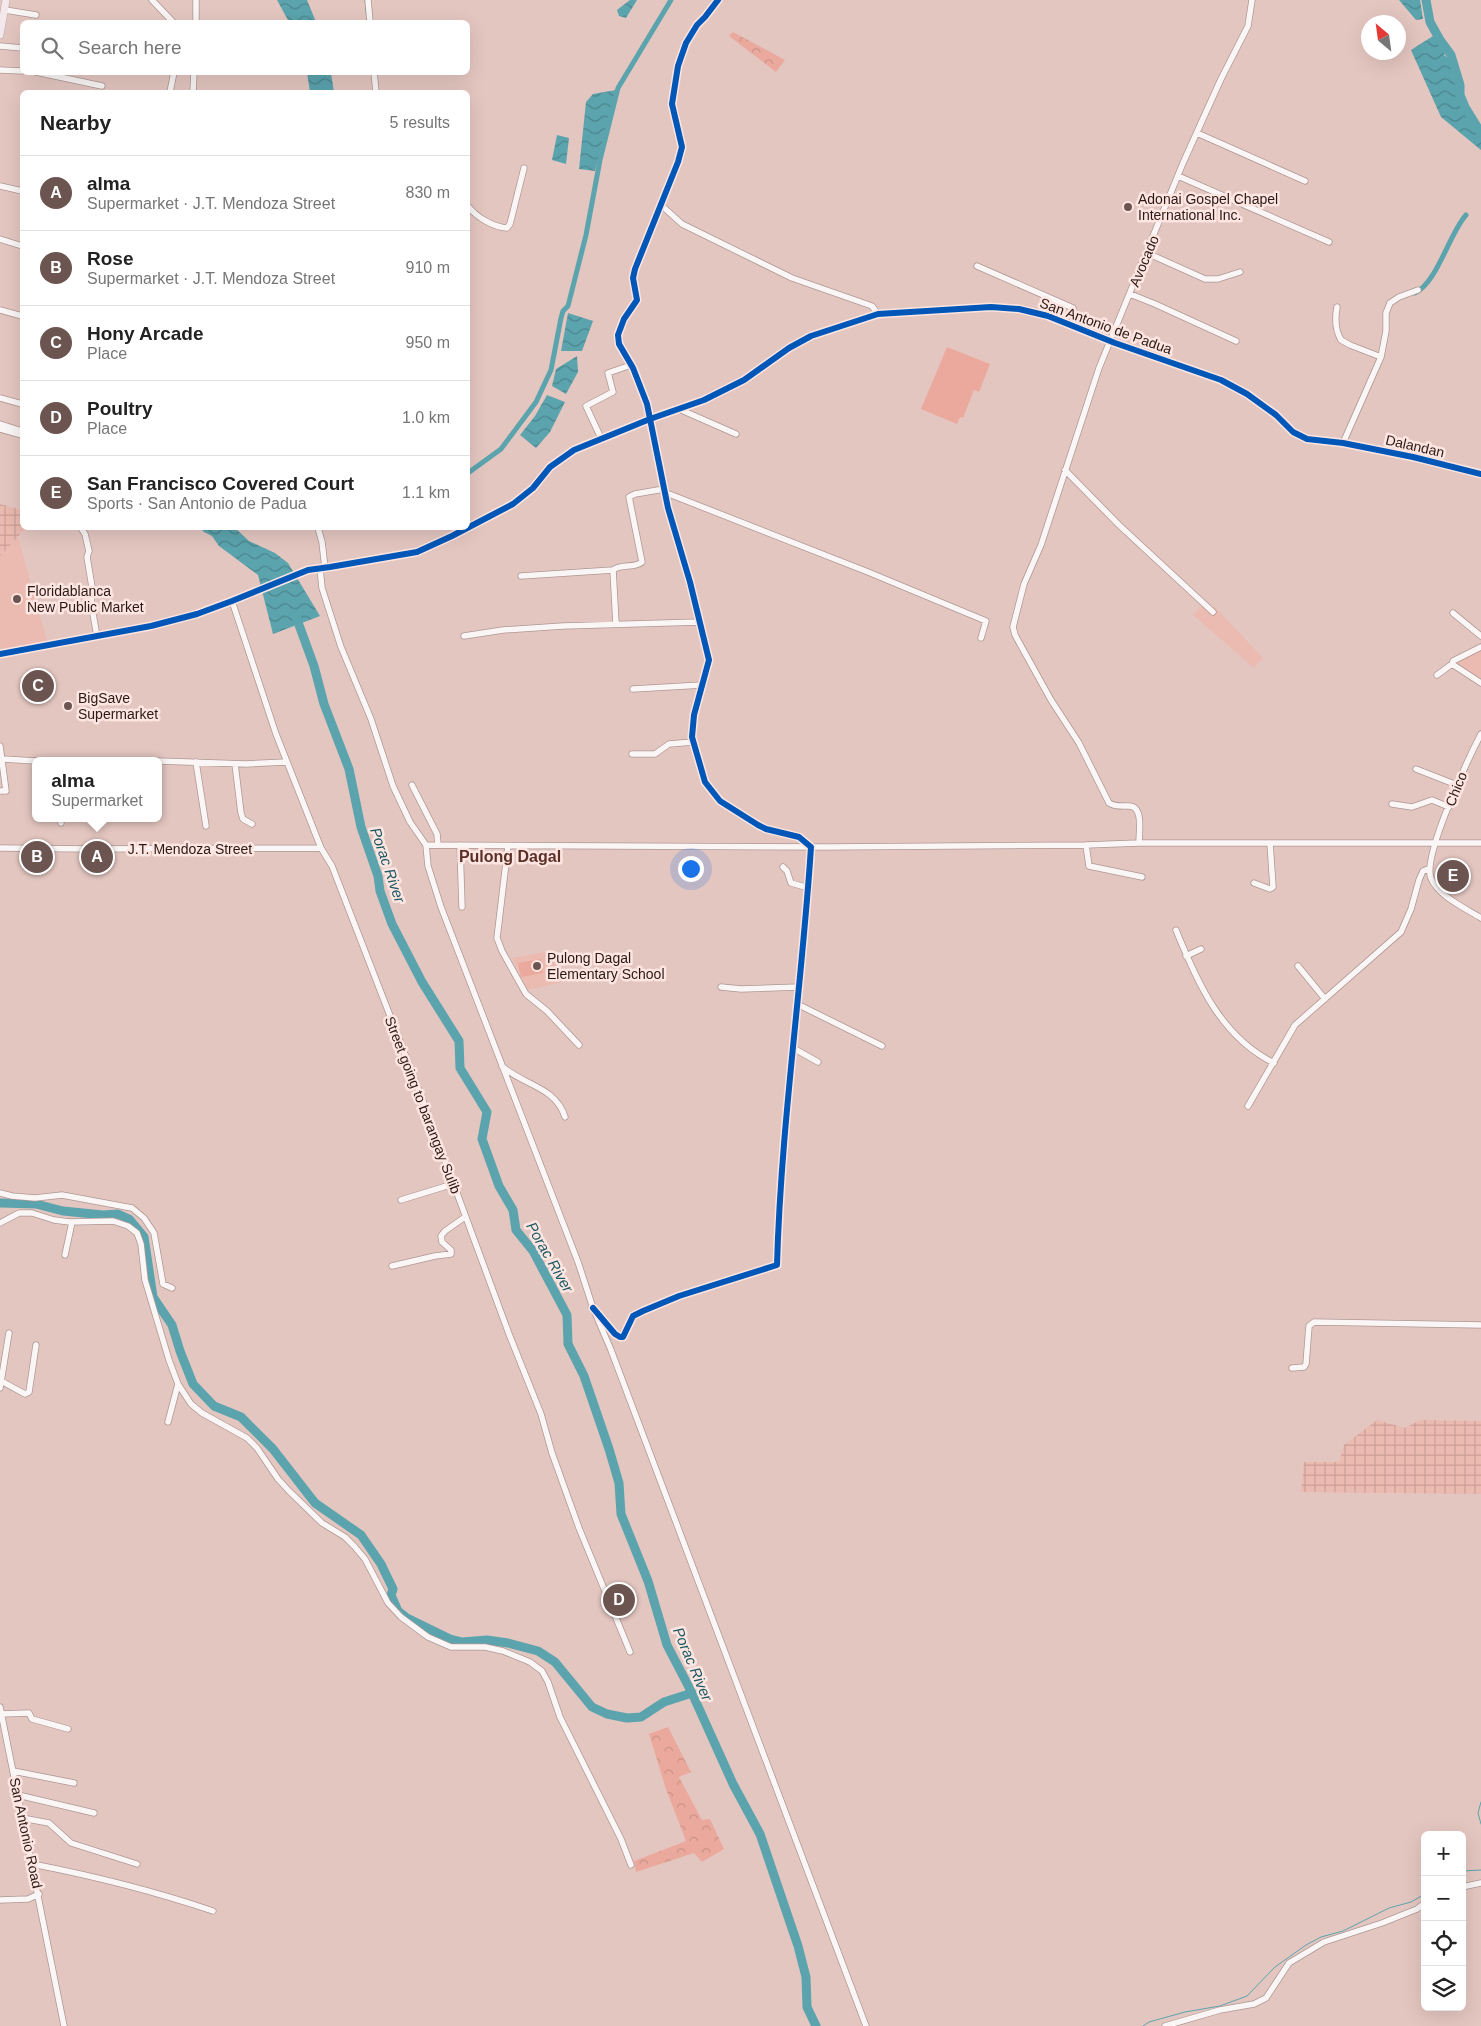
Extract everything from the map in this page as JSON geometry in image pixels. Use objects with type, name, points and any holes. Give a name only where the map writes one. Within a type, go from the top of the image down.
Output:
[{"type":"main road","points":[[0,35],[6,0]]},
{"type":"street","points":[[152,0],[171,20]]},
{"type":"street","points":[[196,0],[196,20]]},
{"type":"street","points":[[368,0],[370,20]]},
{"type":"street","points":[[718,0],[697,25],[686,42],[678,66],[672,104],[682,147],[635,268],[633,278],[637,300],[624,319],[618,335],[619,344],[642,388],[664,490],[710,660],[694,715],[692,737],[705,782],[720,801],[766,829],[799,837],[811,847]]},
{"type":"street","name":"Avocado","points":[[1139,843],[1140,820],[1137,809],[1133,806],[1113,806],[1109,803],[1079,743],[1051,700],[1013,629],[1024,584],[1041,545],[1110,341],[1178,176],[1221,79],[1248,26],[1252,0]]},
{"type":"street","points":[[5,10],[36,15]]},
{"type":"street","points":[[0,46],[20,48]]},
{"type":"street","points":[[0,70],[20,71]]},
{"type":"street","points":[[50,75],[102,86]]},
{"type":"street","points":[[170,90],[173,75]]},
{"type":"street","points":[[193,90],[194,75]]},
{"type":"street","points":[[374,75],[376,90]]},
{"type":"street","points":[[1198,133],[1305,181]]},
{"type":"street","points":[[470,209],[473,213],[499,227],[507,228],[510,224],[524,168]]},
{"type":"street","points":[[1178,176],[1329,242]]},
{"type":"street","points":[[0,186],[20,191]]},
{"type":"street","points":[[661,205],[682,224],[792,278],[872,306],[878,314]]},
{"type":"street","points":[[0,239],[20,245]]},
{"type":"street","points":[[1147,253],[1205,279],[1218,279],[1240,272]]},
{"type":"street","points":[[977,266],[1073,308],[1075,314],[1072,324]]},
{"type":"street","points":[[1343,443],[1381,357],[1386,331],[1386,313],[1390,303],[1399,297],[1418,290]]},
{"type":"street","points":[[1130,294],[1236,341]]},
{"type":"street","name":"San Antonio de Padua","points":[[470,526],[512,504],[533,488],[550,467],[574,450],[650,418],[704,400],[744,380],[789,348],[811,336],[878,314],[991,307],[1019,309],[1048,316],[1072,324],[1110,341],[1189,368],[1248,394],[1276,414],[1293,432],[1307,439],[1343,443]]},
{"type":"street","points":[[1337,307],[1335,315],[1336,327],[1341,340],[1381,357]]},
{"type":"street","points":[[0,310],[20,315]]},
{"type":"street","points":[[601,438],[586,406],[613,392],[608,373],[631,365]]},
{"type":"street","points":[[0,398],[20,403]]},
{"type":"street","points":[[678,409],[736,434]]},
{"type":"street","points":[[0,424],[20,430]]},
{"type":"street","points":[[0,429],[20,435]]},
{"type":"street","name":"Dalandan","points":[[1343,443],[1413,457],[1481,474]]},
{"type":"street","points":[[1065,470],[1120,525],[1213,612]]},
{"type":"street","points":[[521,576],[613,570],[619,566],[638,565],[642,562],[629,497],[635,494],[664,490],[986,621],[981,638]]},
{"type":"street","points":[[82,530],[90,551],[87,557],[92,587],[91,603],[98,636]]},
{"type":"street","points":[[319,530],[322,542],[322,588],[341,647],[371,719],[393,786],[410,822],[426,845],[430,875],[441,907],[578,1262],[593,1308],[611,1350],[866,2026]]},
{"type":"street","name":"San Antonio de Padua","points":[[0,654],[150,626],[197,614],[304,571],[417,552],[463,530]]},
{"type":"street","points":[[613,570],[616,624]]},
{"type":"street","name":"Street going to barangay Sulib","points":[[232,601],[286,762],[321,848],[332,866],[541,1414],[552,1454],[579,1528],[630,1652]]},
{"type":"street","points":[[1453,612],[1481,636]]},
{"type":"street","points":[[464,636],[511,629],[700,622]]},
{"type":"street","points":[[1437,675],[1452,664],[1453,661],[1481,647]]},
{"type":"street","points":[[1452,664],[1481,683]]},
{"type":"street","points":[[632,689],[702,686]]},
{"type":"street","name":"Chico","points":[[1435,844],[1458,785],[1480,739]]},
{"type":"street","points":[[632,754],[655,754],[669,744],[693,742]]},
{"type":"street","points":[[0,746],[6,791],[0,791]]},
{"type":"street","points":[[3,759],[32,761]]},
{"type":"street","points":[[162,761],[235,764],[274,764],[286,762]]},
{"type":"street","points":[[196,762],[206,826]]},
{"type":"street","points":[[235,764],[241,813],[243,819],[252,824]]},
{"type":"street","points":[[1416,770],[1458,785]]},
{"type":"street","points":[[412,785],[437,834],[438,845]]},
{"type":"street","points":[[1392,804],[1412,807],[1432,800],[1449,807]]},
{"type":"street","points":[[426,845],[811,847],[1139,843],[1481,843]]},
{"type":"street","points":[[1254,883],[1270,889],[1273,887],[1270,843]]},
{"type":"street","points":[[1435,844],[1428,869],[1430,877],[1437,887],[1481,918]]},
{"type":"street","points":[[460,845],[462,907]]},
{"type":"street","points":[[1086,845],[1089,866],[1142,877]]},
{"type":"street","points":[[508,846],[498,914],[497,938],[502,951],[526,994],[547,1011],[579,1045]]},
{"type":"street","points":[[593,1308],[615,1334],[623,1337],[633,1316],[679,1296],[777,1265],[788,1096],[809,888],[811,847]]},
{"type":"street","name":"J.T. Mendoza Street","points":[[0,848],[87,850],[321,848]]},
{"type":"street","points":[[783,867],[787,870],[792,883],[809,888]]},
{"type":"street","points":[[1248,1106],[1295,1025],[1401,932],[1411,909],[1419,880],[1424,870],[1428,869]]},
{"type":"street","points":[[1176,930],[1204,994],[1221,1018],[1242,1043],[1258,1056],[1274,1063]]},
{"type":"street","points":[[1186,956],[1201,949]]},
{"type":"street","points":[[1298,966],[1325,999]]},
{"type":"street","points":[[721,987],[741,989],[799,987]]},
{"type":"street","points":[[797,1004],[882,1046]]},
{"type":"street","points":[[793,1048],[818,1062]]},
{"type":"street","points":[[500,1064],[514,1076],[543,1088],[553,1096],[562,1108],[565,1117]]},
{"type":"street","points":[[401,1200],[453,1184]]},
{"type":"street","points":[[0,1193],[35,1198],[62,1195],[132,1208],[144,1218],[154,1233],[163,1284],[172,1288]]},
{"type":"street","points":[[0,1223],[19,1213],[39,1214],[54,1220],[72,1222],[113,1221],[128,1226],[136,1233],[141,1244],[145,1280],[178,1384],[191,1404],[202,1413],[246,1438],[257,1448],[278,1479],[289,1491],[322,1523],[354,1546],[365,1559],[388,1603],[401,1617],[428,1637],[451,1647],[485,1647],[530,1662],[542,1671],[548,1682],[560,1718],[578,1751],[605,1810],[622,1839],[631,1864]]},
{"type":"street","points":[[392,1266],[451,1254],[451,1250],[441,1240],[441,1236],[465,1217]]},
{"type":"street","points":[[66,1255],[72,1222]]},
{"type":"street","points":[[1292,1368],[1304,1367],[1306,1364],[1309,1326],[1314,1322],[1481,1325]]},
{"type":"street","points":[[9,1333],[2,1351],[0,1384],[25,1394],[29,1392],[36,1345]]},
{"type":"street","points":[[168,1422],[178,1384]]},
{"type":"street","points":[[1,1711],[29,1713],[32,1719],[68,1729]]},
{"type":"street","name":"San Antonio Road","points":[[1,1711],[40,1897],[64,2026]]},
{"type":"street","points":[[13,1772],[74,1783]]},
{"type":"street","points":[[18,1795],[94,1813]]},
{"type":"street","points":[[22,1818],[49,1823],[71,1843],[136,1864]]},
{"type":"street","points":[[32,1864],[142,1888],[213,1910]]},
{"type":"street","points":[[1466,1886],[1481,1883]]},
{"type":"street","points":[[0,1900],[40,1897]]},
{"type":"street","points":[[1165,2026],[1220,2010],[1254,2004],[1266,1998],[1289,1963],[1324,1942],[1382,1923],[1421,1906]]},
{"type":"shaded area","points":[[0,504],[20,509],[20,530],[24,530],[0,556]]},
{"type":"shaded area","name":"Floridablanca New Public Market","points":[[18,537],[47,641],[0,649],[0,556]]},
{"type":"shaded area","points":[[1205,603],[1212,608],[1214,606],[1263,658],[1254,668],[1193,615]]},
{"type":"shaded area","points":[[1481,648],[1481,682],[1453,664]]},
{"type":"shaded area","name":"Pulong Dagal Elementary School","points":[[556,950],[562,982],[528,990],[512,958]]},
{"type":"shaded area","points":[[1377,1420],[1405,1428],[1420,1420],[1481,1421],[1481,1494],[1301,1492],[1304,1462],[1339,1462],[1344,1445]]},
{"type":"green space","points":[[733,32],[785,60],[776,72],[729,36]]},
{"type":"green space","points":[[947,347],[990,364],[979,392],[974,390],[963,418],[960,417],[957,424],[921,409]]},
{"type":"green space","points":[[541,959],[543,973],[521,977],[518,963]]},
{"type":"green space","points":[[668,1727],[691,1772],[679,1777],[702,1820],[710,1819],[724,1849],[702,1862],[694,1853],[636,1872],[634,1861],[686,1841],[666,1789],[649,1734]]},
{"type":"water","points":[[277,0],[307,0],[315,20],[288,20]]},
{"type":"water","points":[[630,0],[637,0],[626,18],[619,16],[617,10]]},
{"type":"water","points":[[1399,0],[1420,0],[1423,19],[1416,20]]},
{"type":"water","points":[[1433,36],[1445,52],[1444,55],[1452,61],[1457,79],[1457,96],[1462,108],[1481,136],[1481,150],[1441,117],[1411,50]]},
{"type":"water","points":[[307,75],[331,75],[334,90],[310,90]]},
{"type":"water","points":[[616,90],[595,171],[579,169],[586,102],[593,94]]},
{"type":"water","points":[[557,135],[569,138],[566,164],[552,160]]},
{"type":"water","points":[[568,313],[593,321],[582,351],[561,351]]},
{"type":"water","points":[[577,356],[578,372],[566,394],[552,386],[556,369]]},
{"type":"water","points":[[547,395],[565,402],[550,432],[536,448],[520,435],[535,416]]},
{"type":"water","points":[[202,530],[237,530],[249,541],[275,553],[288,563],[320,616],[273,634],[258,575],[219,546],[212,536]]},
{"type":"waterway","points":[[365,0],[367,20]]},
{"type":"waterway","points":[[470,472],[501,449],[536,402],[551,370],[561,318],[563,311],[568,306],[586,235],[600,160],[618,88],[671,0]]},
{"type":"waterway","points":[[1426,0],[1430,22],[1451,55],[1460,85],[1460,95],[1481,133]]},
{"type":"waterway","points":[[1415,293],[1423,288],[1430,279],[1466,215]]},
{"type":"waterway","name":"Porac River","points":[[295,614],[314,666],[324,704],[349,769],[361,827],[392,924],[422,982],[459,1041],[460,1068],[487,1112],[482,1139],[499,1186],[513,1210],[516,1230],[533,1251],[567,1315],[568,1344],[584,1376],[609,1449],[619,1483],[621,1514],[648,1581],[667,1645],[692,1693],[733,1784],[760,1834],[798,1946],[806,1977],[807,2007],[816,2026]]},
{"type":"waterway","points":[[0,1203],[36,1204],[63,1211],[103,1215],[118,1214],[129,1219],[144,1237],[153,1297],[172,1325],[193,1384],[214,1406],[241,1417],[273,1449],[315,1503],[361,1535],[381,1564],[393,1589],[391,1595],[398,1611],[407,1618],[450,1639],[462,1642],[487,1640],[538,1651],[555,1662],[592,1707],[607,1714],[627,1718],[641,1717],[664,1702],[692,1693]]},
{"type":"waterway","points":[[1481,1802],[1478,1813],[1481,1824]]},
{"type":"waterway","points":[[1466,1871],[1481,1870]]},
{"type":"waterway","points":[[1143,2026],[1149,2022],[1185,2012],[1220,2006],[1247,1996],[1275,1967],[1306,1945],[1321,1937],[1343,1931],[1389,1908],[1411,1902],[1421,1896]]},
{"type":"cycle path","points":[[593,1308],[615,1334],[623,1337],[633,1316],[643,1311],[679,1296],[777,1265],[787,1108],[811,847],[799,837],[766,829],[758,825],[720,801],[705,782],[692,737],[694,715],[709,660],[690,582],[668,508],[647,404],[633,368],[619,344],[618,335],[624,319],[637,300],[633,278],[635,269],[678,162],[682,147],[672,104],[678,66],[686,43],[697,25],[718,0]]},
{"type":"cycle path","points":[[470,527],[513,504],[533,488],[550,467],[574,450],[650,419],[704,400],[744,380],[789,348],[811,336],[878,314],[991,307],[1019,309],[1048,316],[1115,343],[1221,380],[1247,394],[1276,415],[1293,432],[1307,439],[1343,443],[1413,457],[1481,474]]},
{"type":"cycle path","points":[[0,654],[151,626],[197,614],[308,570],[417,552],[463,530]]},
{"type":"place","name":"Adonai Gospel Chapel International Inc.","points":[[1128,207]]},
{"type":"place","name":"Floridablanca New Public Market","points":[[17,599]]},
{"type":"place","name":"Hony Arcade","points":[[38,686]]},
{"type":"place","name":"BigSave Supermarket","points":[[68,706]]},
{"type":"place","name":"Rose","points":[[37,857]]},
{"type":"place","name":"alma","points":[[97,857]]},
{"type":"place","name":"San Francisco Covered Court","points":[[1453,876]]},
{"type":"place","name":"Pulong Dagal Elementary School","points":[[537,966]]},
{"type":"place","name":"Poultry","points":[[619,1600]]},
{"type":"district","name":"Pulong Dagal","points":[[510,856]]}]
